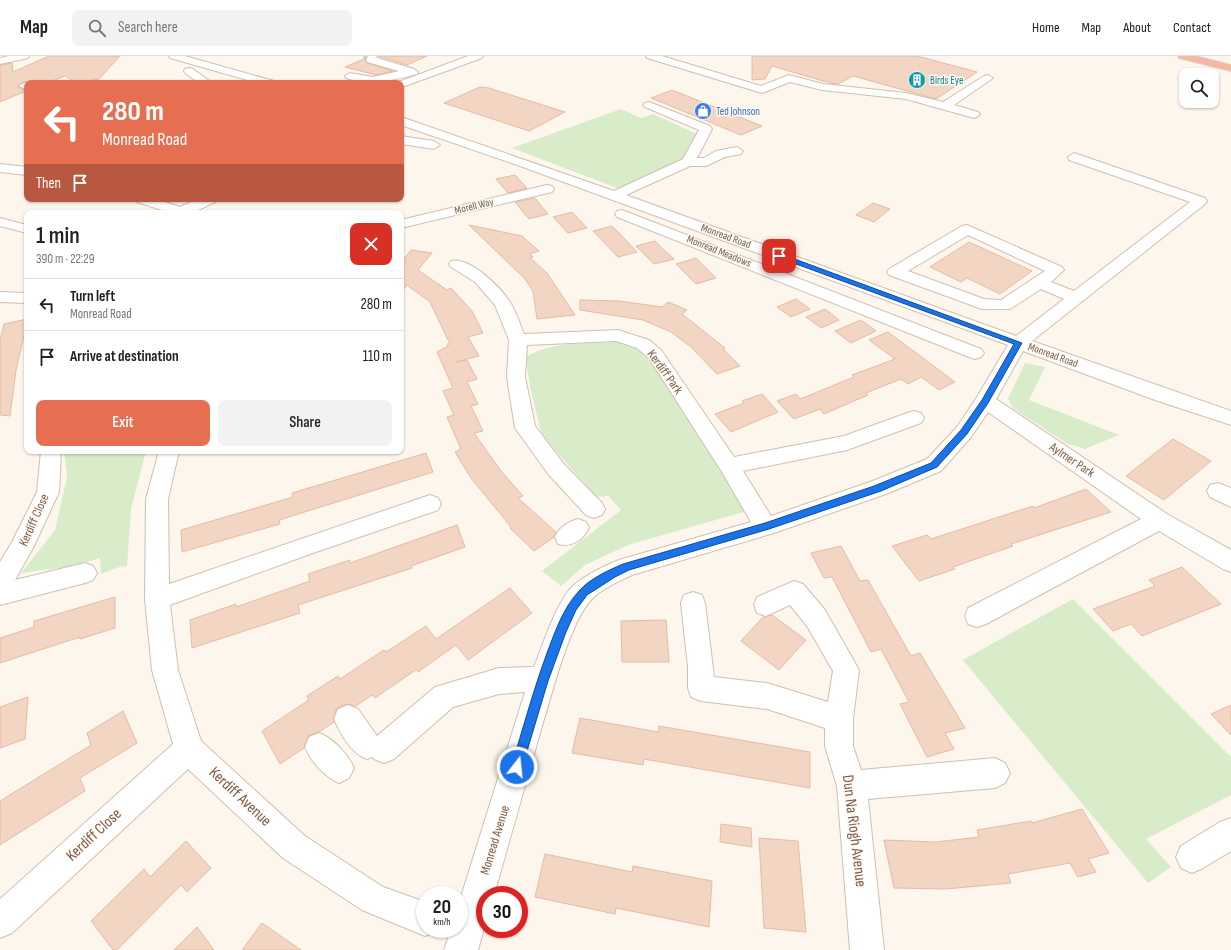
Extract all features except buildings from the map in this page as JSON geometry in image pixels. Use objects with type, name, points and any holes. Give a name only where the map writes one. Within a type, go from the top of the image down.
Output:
[{"type":"highway","points":[[1183,56],[1231,68]]},
{"type":"highway","points":[[1213,56],[1231,61]]},
{"type":"street","points":[[0,61],[24,56]]},
{"type":"street","points":[[174,56],[259,80]]},
{"type":"street","points":[[404,83],[424,74],[478,56]]},
{"type":"street","points":[[651,56],[762,90],[789,78],[822,87],[906,96],[974,114]]},
{"type":"street","points":[[350,76],[362,80],[388,80],[455,57]]},
{"type":"street","points":[[372,58],[371,60],[424,74]]},
{"type":"street","points":[[189,71],[202,80]]},
{"type":"street","points":[[205,80],[214,74]]},
{"type":"street","points":[[945,106],[988,78]]},
{"type":"street","points":[[648,105],[706,129],[688,162]]},
{"type":"street","name":"Monread Road","points":[[404,122],[614,195],[1018,343],[1162,395],[1231,418]]},
{"type":"street","points":[[404,140],[434,145]]},
{"type":"street","points":[[614,195],[688,162],[706,162],[721,154],[737,151]]},
{"type":"street","points":[[1018,343],[1200,202],[1074,157]]},
{"type":"street","points":[[0,168],[24,171]]},
{"type":"street","name":"Morell Way","points":[[404,223],[547,189]]},
{"type":"street","name":"Monread Meadows","points":[[574,196],[693,240],[975,353]]},
{"type":"street","points":[[151,202],[177,210]]},
{"type":"street","points":[[187,210],[204,202]]},
{"type":"street","points":[[0,222],[24,229]]},
{"type":"street","points":[[693,240],[707,229]]},
{"type":"street","points":[[968,229],[1056,270],[1040,283],[1004,305],[982,304],[895,272],[968,229]]},
{"type":"street","points":[[457,264],[481,279],[503,304],[518,340],[516,377],[526,428],[556,469],[594,509]]},
{"type":"street","points":[[1040,283],[1075,298]]},
{"type":"street","points":[[0,297],[24,298]]},
{"type":"street","name":"Kerdiff Park","points":[[518,340],[618,335],[642,344],[655,354],[729,466],[766,527]]},
{"type":"street","name":"Monread Avenue","points":[[468,910],[542,681],[560,631],[572,607],[584,592],[627,567],[766,527],[878,488],[934,465],[964,432],[985,401],[1018,343]]},
{"type":"street","name":"Aylmer Park","points":[[985,401],[1159,520],[1229,558]]},
{"type":"street","points":[[729,466],[847,443],[914,418]]},
{"type":"street","name":"Kerdiff Close","points":[[0,583],[21,548],[48,492],[51,454]]},
{"type":"street","points":[[168,454],[157,499],[157,599],[165,670],[189,750]]},
{"type":"street","points":[[157,599],[305,546],[430,504]]},
{"type":"street","points":[[977,616],[1159,520]]},
{"type":"street","points":[[0,594],[86,573]]},
{"type":"street","name":"Dun Na Riogh Avenue","points":[[766,604],[794,591],[816,618],[846,670],[839,719],[839,746],[852,786],[867,950]]},
{"type":"street","points":[[694,603],[701,667],[701,688],[767,696],[839,719]]},
{"type":"street","points":[[348,720],[376,747],[445,696],[499,681],[530,679],[542,681]]},
{"type":"street","points":[[319,747],[339,768]]},
{"type":"street","name":"Kerdiff Close","points":[[0,921],[169,766],[189,750]]},
{"type":"street","name":"Kerdiff Avenue","points":[[189,750],[294,847],[373,899],[416,916]]},
{"type":"street","points":[[852,786],[995,774]]},
{"type":"street","points":[[1192,857],[1231,833]]},
{"type":"green space","points":[[621,109],[641,118],[653,114],[699,135],[683,164],[631,186],[617,188],[512,148]]},
{"type":"green space","points":[[615,342],[637,348],[651,358],[747,511],[628,545],[585,565],[561,586],[542,571],[621,510],[608,496],[597,497],[542,436],[530,387],[526,357],[547,348],[569,344]]},
{"type":"green space","points":[[1025,363],[1045,367],[1029,400],[1119,435],[1085,449],[1066,443],[1013,408],[1008,399]]},
{"type":"green space","points":[[64,454],[145,454],[131,509],[127,566],[119,567],[101,574],[100,558],[75,566],[21,573],[55,530],[67,477]]},
{"type":"green space","points":[[1073,599],[1231,757],[1231,795],[1146,839],[1171,867],[1148,883],[963,660]]},
{"type":"place","name":"Birds Eye","points":[[917,80]]},
{"type":"place","name":"Ted Johnson","points":[[703,111]]},
{"type":"route","points":[[517,767],[542,681],[560,631],[572,607],[584,592],[611,574],[627,567],[766,527],[878,488],[934,465],[964,432],[985,401],[1018,343],[779,256]]}]
